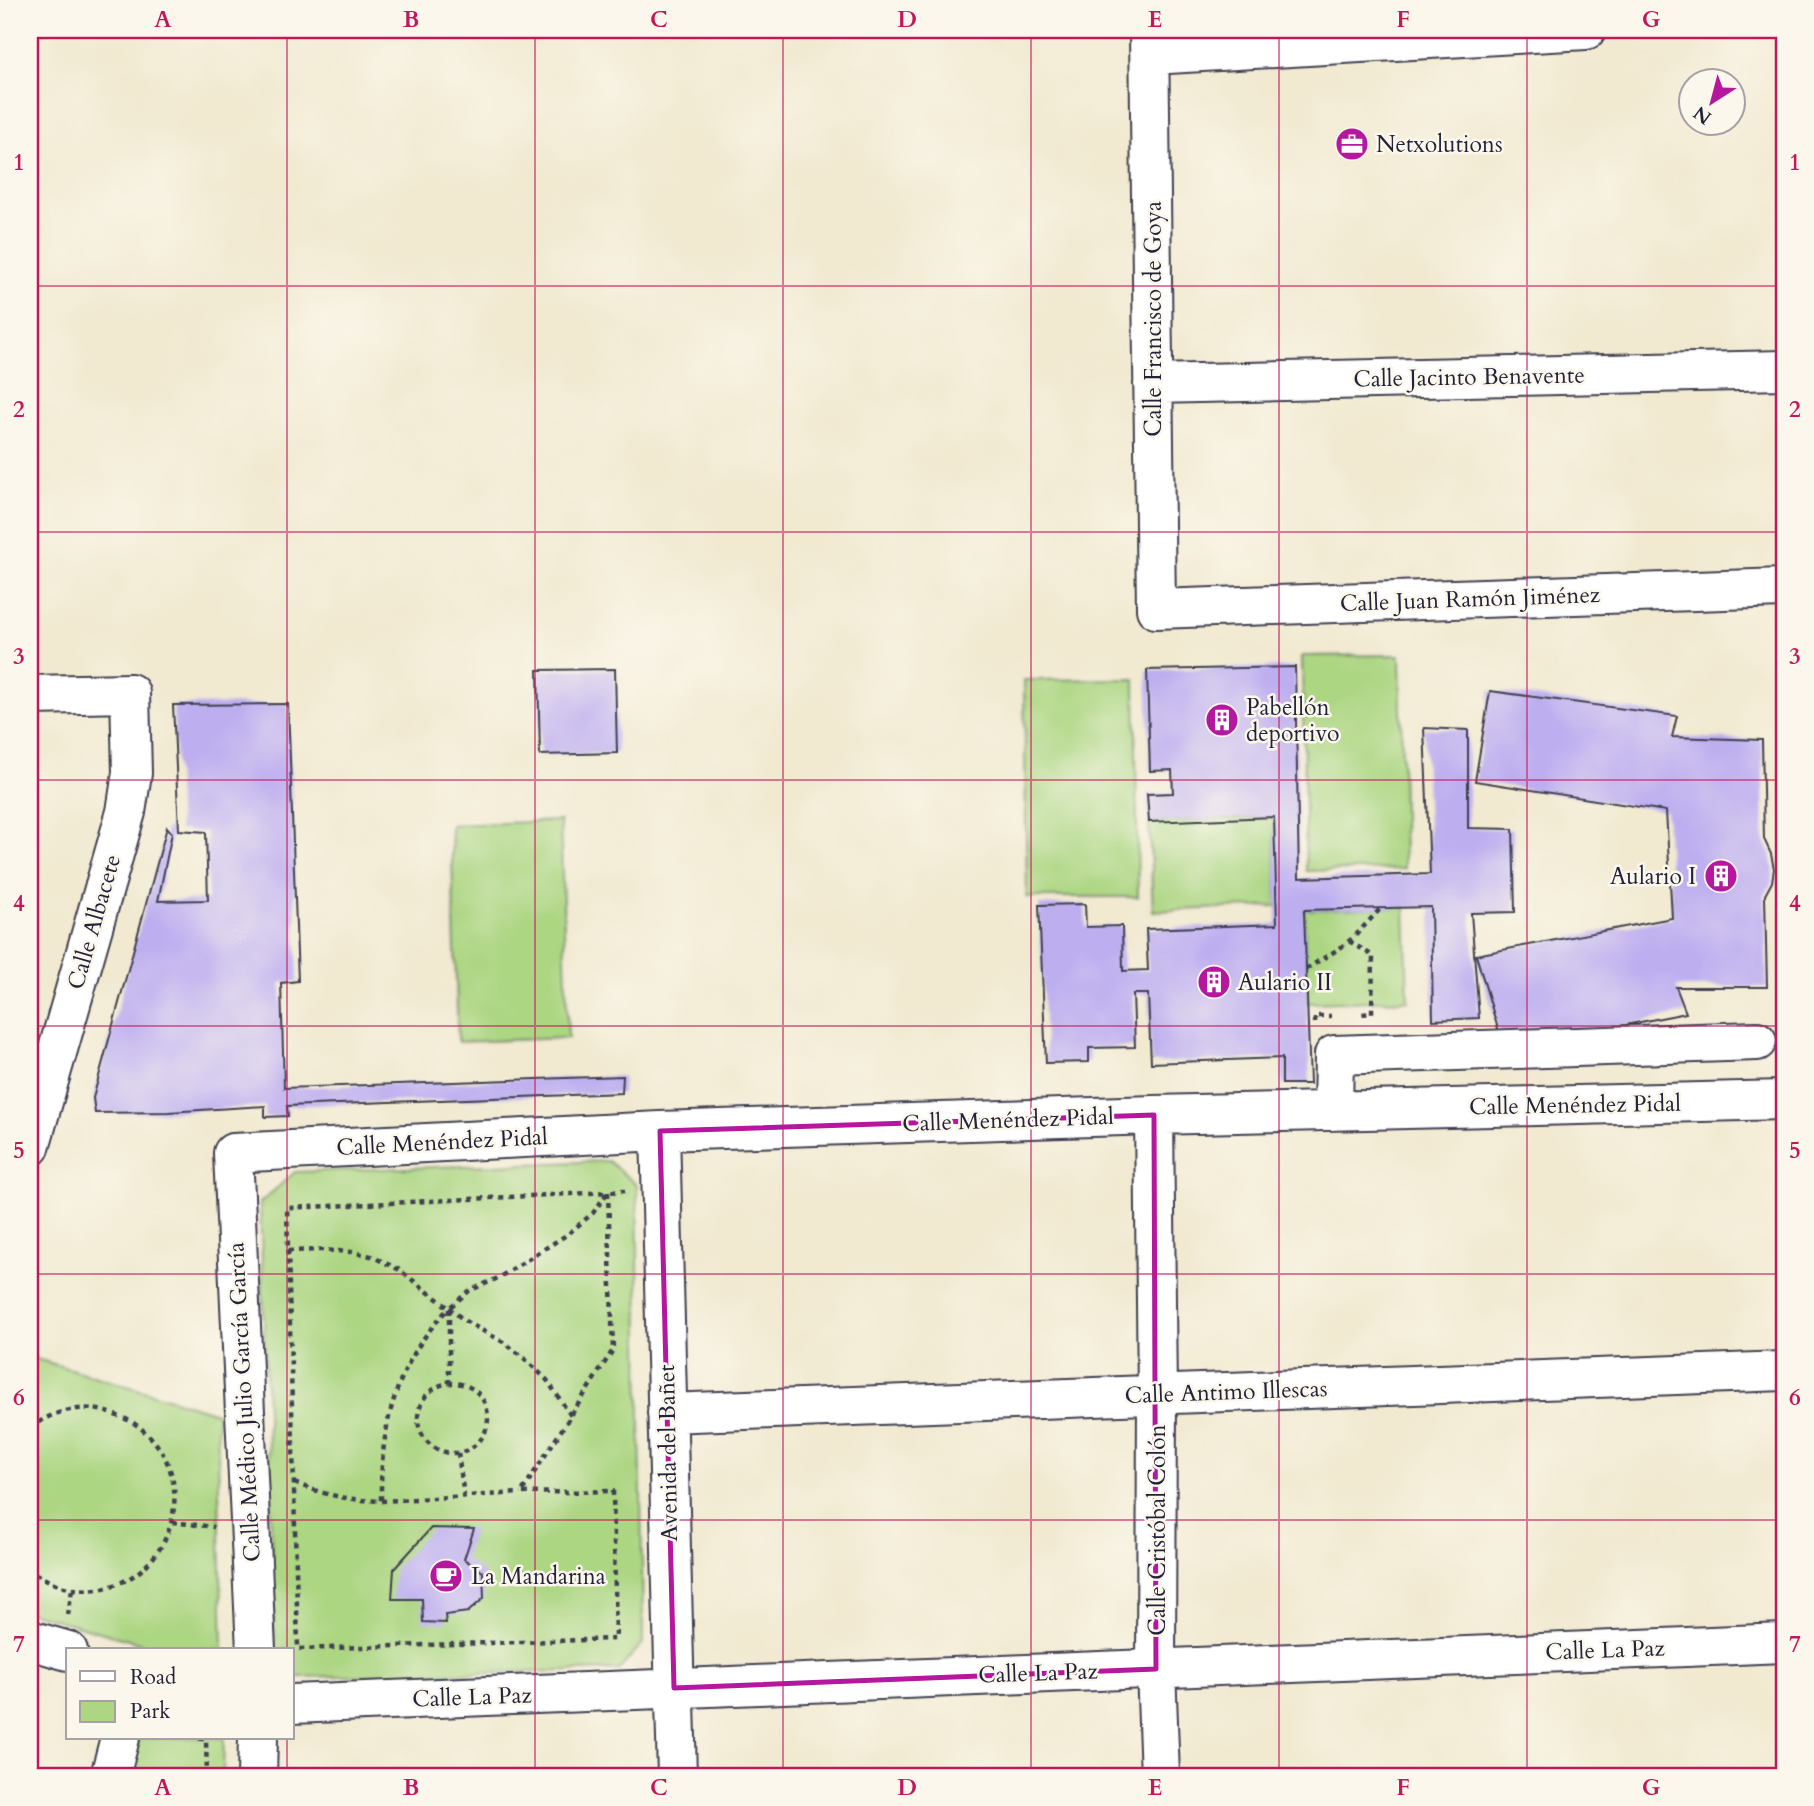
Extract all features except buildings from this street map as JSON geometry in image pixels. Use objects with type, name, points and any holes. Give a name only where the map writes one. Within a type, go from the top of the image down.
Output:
[{"type":"street","points":[[1150,43],[1586,30]]},
{"type":"street","name":"Calle Francisco de Goya","points":[[1150,43],[1156,609]]},
{"type":"street","name":"Calle Jacinto Benavente","points":[[1153,384],[1784,370]]},
{"type":"street","name":"Calle Juan Ramón Jiménez","points":[[1156,609],[1784,589]]},
{"type":"street","name":"Calle Albacete","points":[[30,695],[130,693],[132,773],[126,812],[30,1147]]},
{"type":"street","points":[[1333,1111],[1334,1055],[1758,1041]]},
{"type":"street","name":"Calle Menéndez Pidal","points":[[233,1153],[660,1131],[1154,1115],[1784,1100]]},
{"type":"street","name":"Calle Cristóbal Colón","points":[[1154,1115],[1156,1669],[1160,1776]]},
{"type":"street","name":"Avenida del Bañet","points":[[660,1131],[677,1776]]},
{"type":"street","name":"Calle Médico Julio García García","points":[[233,1153],[256,1648]]},
{"type":"street","name":"Calle Antimo Illescas","points":[[667,1413],[1784,1371]]},
{"type":"street","points":[[30,1640],[66,1650]]},
{"type":"street","name":"Calle La Paz","points":[[294,1704],[1784,1643]]},
{"type":"street","points":[[110,1776],[119,1740]]},
{"type":"street","points":[[257,1776],[258,1740]]},
{"type":"path","points":[[1306,969],[1354,937],[1381,908]]},
{"type":"path","points":[[293,1483],[322,1494],[354,1500],[381,1501],[613,1491],[616,1639],[298,1649],[293,1483],[287,1208],[608,1192]]},
{"type":"path","points":[[381,1501],[380,1474],[388,1415],[406,1369],[419,1345],[449,1308],[469,1291],[498,1278],[568,1234],[593,1213],[608,1192]]},
{"type":"path","points":[[521,1493],[613,1350],[608,1192]]},
{"type":"path","points":[[288,1251],[352,1252],[371,1256],[398,1269],[465,1321],[505,1343],[524,1358],[547,1380],[571,1416]]},
{"type":"path","points":[[449,1308],[449,1383]]},
{"type":"path","points":[[449,1383],[474,1389],[487,1407],[487,1427],[481,1439],[469,1449],[458,1452],[438,1449],[429,1443],[419,1423],[422,1402],[432,1389],[449,1383]]},
{"type":"path","points":[[30,1428],[45,1417],[66,1410],[93,1408],[108,1411],[134,1423],[157,1444],[171,1470],[175,1493],[175,1511],[168,1535],[152,1560],[129,1578],[104,1587],[81,1589],[55,1584],[30,1571]]},
{"type":"path","points":[[458,1452],[464,1496]]},
{"type":"path","points":[[206,1740],[207,1776]]},
{"type":"highlighted area","points":[[1154,1115],[1156,1669],[674,1688],[660,1131]]},
{"type":"green space","points":[[1400,655],[1404,869],[1306,871],[1302,656]]},
{"type":"green space","points":[[1135,679],[1138,897],[1027,897],[1024,680]]},
{"type":"green space","points":[[1274,817],[1277,906],[1153,911],[1149,822]]},
{"type":"green space","points":[[560,821],[568,1038],[458,1042],[451,825]]},
{"type":"green space","points":[[1405,907],[1408,1000],[1307,1003],[1304,910]]},
{"type":"green space","points":[[608,1161],[637,1185],[643,1643],[619,1670],[297,1677],[294,1675],[294,1648],[275,1648],[260,1203],[295,1172]]},
{"type":"green space","points":[[30,1357],[217,1413],[223,1648],[156,1648],[30,1612]]},
{"type":"green space","points":[[139,1740],[224,1740],[223,1776],[129,1776]]},
{"type":"place","name":"Netxolutions","points":[[1352,144]]},
{"type":"place","name":"Pabellón deportivo","points":[[1222,720]]},
{"type":"place","name":"Aulario I","points":[[1721,876]]},
{"type":"place","name":"Aulario II","points":[[1214,982]]},
{"type":"place","name":"La Mandarina","points":[[446,1576]]}]
